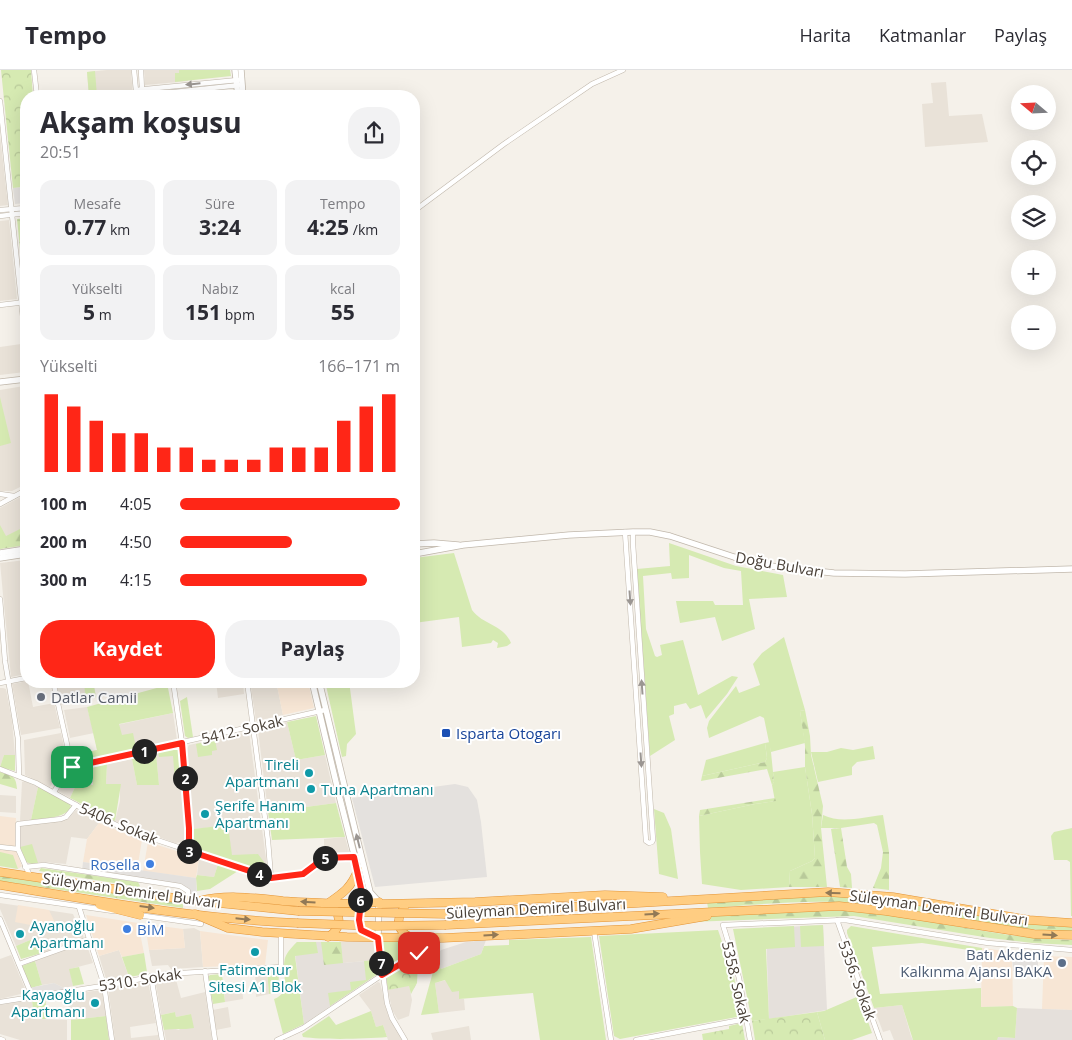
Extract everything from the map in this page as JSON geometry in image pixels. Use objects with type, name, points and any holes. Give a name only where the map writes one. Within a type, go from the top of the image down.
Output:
[{"type":"highway","points":[[327,904],[344,892],[352,883],[358,870]]},
{"type":"highway","name":"Süleyman Demirel Bulvarı","points":[[0,872],[188,900],[298,911],[445,914],[807,893],[841,893],[911,900],[1030,920],[1072,922]]},
{"type":"highway","name":"Süleyman Demirel Bulvarı","points":[[0,885],[195,914],[320,925],[446,925],[853,906],[1034,934],[1072,936]]},
{"type":"highway","points":[[64,895],[140,915]]},
{"type":"highway","points":[[199,901],[214,897],[236,897],[327,904],[379,902],[380,904],[414,904],[605,895],[633,895],[687,900]]},
{"type":"highway","points":[[327,904],[335,910],[339,919],[336,930],[328,937]]},
{"type":"highway","points":[[413,938],[404,934],[398,922],[402,910],[408,905],[414,904]]},
{"type":"highway","points":[[195,914],[228,928],[281,934],[328,937],[443,938],[631,929],[741,910]]},
{"type":"street","points":[[34,70],[36,90]]},
{"type":"street","points":[[134,70],[136,90],[239,82]]},
{"type":"street","points":[[141,70],[142,89]]},
{"type":"street","points":[[235,70],[241,90]]},
{"type":"street","points":[[238,90],[241,70]]},
{"type":"street","points":[[420,206],[504,144],[592,84],[623,70]]},
{"type":"street","points":[[184,90],[239,82]]},
{"type":"street","points":[[0,101],[20,273]]},
{"type":"street","points":[[0,210],[20,208]]},
{"type":"street","points":[[0,216],[20,214]]},
{"type":"street","points":[[0,305],[20,302]]},
{"type":"street","points":[[0,382],[20,379]]},
{"type":"street","points":[[0,504],[20,493]]},
{"type":"street","points":[[0,494],[15,496]]},
{"type":"street","points":[[625,532],[646,841],[649,843],[653,840],[632,544],[634,532]]},
{"type":"street","name":"Doğu Bulvarı","points":[[420,553],[462,545],[569,534],[650,532],[670,536],[755,562],[822,572],[889,574],[1072,569]]},
{"type":"street","name":"Doğu Bulvarı","points":[[420,544],[462,545]]},
{"type":"street","points":[[0,553],[20,550]]},
{"type":"street","points":[[0,558],[20,555]]},
{"type":"street","points":[[0,599],[5,661],[18,739],[20,776]]},
{"type":"street","points":[[0,683],[20,679]]},
{"type":"street","points":[[54,792],[65,773],[72,767],[55,688]]},
{"type":"street","points":[[174,688],[182,743],[190,837],[189,851]]},
{"type":"street","points":[[247,688],[268,841],[271,878]]},
{"type":"street","points":[[314,688],[370,892],[379,902],[378,938],[382,975],[390,1013],[405,1040]]},
{"type":"street","points":[[320,688],[322,711],[362,893],[359,920],[361,930],[378,938]]},
{"type":"street","name":"5412. Sokak","points":[[72,767],[322,711]]},
{"type":"street","name":"5406. Sokak","points":[[0,769],[54,792],[127,830],[271,878],[303,874],[315,865],[320,858],[354,857]]},
{"type":"street","points":[[30,876],[18,849],[18,824],[62,819],[76,805]]},
{"type":"street","points":[[0,847],[18,849]]},
{"type":"street","points":[[25,867],[44,865],[184,887],[188,891],[188,900]]},
{"type":"street","points":[[146,894],[148,881]]},
{"type":"street","points":[[0,895],[201,924]]},
{"type":"street","points":[[79,907],[104,985],[112,1040]]},
{"type":"street","points":[[0,919],[32,996]]},
{"type":"street","points":[[837,920],[871,923],[988,943],[1072,950]]},
{"type":"street","name":"5358. Sokak","points":[[750,1040],[738,978],[723,925],[837,920]]},
{"type":"street","name":"5356. Sokak","points":[[837,920],[880,1040]]},
{"type":"street","points":[[594,931],[611,1040]]},
{"type":"street","name":"5310. Sokak","points":[[0,1002],[151,976],[282,967],[281,934]]},
{"type":"street","points":[[277,1040],[303,1028],[382,975],[443,938]]},
{"type":"street","points":[[19,964],[89,939]]},
{"type":"street","points":[[205,971],[215,1040]]},
{"type":"street","points":[[151,976],[162,1040]]},
{"type":"street","points":[[636,1040],[746,1018]]},
{"type":"shaded area","points":[[131,70],[133,90],[88,90],[87,72]]},
{"type":"shaded area","points":[[144,70],[187,70],[188,81],[145,85]]},
{"type":"shaded area","points":[[946,82],[949,116],[982,114],[988,142],[925,147],[922,104],[933,103],[931,83]]},
{"type":"shaded area","points":[[0,135],[8,205],[0,206]]},
{"type":"shaded area","points":[[20,187],[20,204],[15,204],[13,188]]},
{"type":"shaded area","points":[[9,220],[17,299],[0,301],[0,221]]},
{"type":"shaded area","points":[[20,344],[20,373],[0,375],[0,347]]},
{"type":"shaded area","points":[[20,387],[20,487],[12,491],[0,491],[0,390]]},
{"type":"shaded area","points":[[20,497],[20,546],[0,549],[0,508]]},
{"type":"shaded area","points":[[20,561],[20,675],[11,677],[0,563]]},
{"type":"shaded area","points":[[20,682],[20,688],[29,688],[33,707],[54,703],[60,728],[21,735],[12,684]]},
{"type":"shaded area","points":[[0,688],[6,689],[12,721],[15,755],[4,755],[0,767]]},
{"type":"shaded area","points":[[57,688],[94,688],[96,697],[61,705]]},
{"type":"shaded area","points":[[217,688],[244,688],[244,694],[218,698]]},
{"type":"shaded area","points":[[251,688],[277,688],[283,715],[256,721]]},
{"type":"shaded area","points":[[277,688],[310,688],[314,708],[283,715]]},
{"type":"shaded area","points":[[87,707],[93,730],[173,713],[177,740],[78,762],[75,761],[74,755],[97,750],[94,733],[70,738],[64,710]]},
{"type":"shaded area","points":[[287,722],[296,760],[325,755],[336,803],[268,812],[258,730]]},
{"type":"shaded area","points":[[249,732],[267,872],[232,861],[228,826],[193,829],[187,749],[189,745]]},
{"type":"shaded area","points":[[61,733],[65,752],[65,764],[50,787],[25,775],[24,740]]},
{"type":"shaded area","points":[[178,748],[186,837],[184,842],[175,843],[115,821],[120,801],[120,784],[106,784],[107,764],[132,759],[137,785],[159,785],[156,753]]},
{"type":"shaded area","points":[[93,766],[93,785],[76,785],[70,798],[58,791],[71,773]]},
{"type":"shaded area","points":[[24,781],[38,787],[31,820],[20,821],[22,782]]},
{"type":"shaded area","points":[[455,784],[468,787],[477,800],[487,877],[375,887],[352,798]]},
{"type":"shaded area","points":[[0,795],[16,796],[16,813],[0,812]]},
{"type":"shaded area","points":[[76,810],[99,823],[87,839],[71,837],[66,864],[43,862],[28,864],[20,847],[20,826],[63,821],[68,819]]},
{"type":"shaded area","points":[[0,816],[16,818],[15,845],[22,866],[18,869],[0,866]]},
{"type":"shaded area","points":[[99,823],[142,840],[137,870],[83,862],[87,839]]},
{"type":"shaded area","points":[[345,837],[350,855],[324,857],[324,839]]},
{"type":"shaded area","points":[[148,842],[199,858],[196,878],[143,871]]},
{"type":"shaded area","points":[[199,858],[218,864],[214,877],[197,875]]},
{"type":"shaded area","points":[[83,862],[196,878],[197,896],[188,895],[184,887],[82,871]]},
{"type":"shaded area","points":[[0,903],[73,914],[84,938],[42,953],[35,938],[16,946],[0,909]]},
{"type":"shaded area","points":[[18,905],[49,910],[57,927],[45,933],[41,927],[15,922]]},
{"type":"shaded area","points":[[86,915],[138,923],[144,953],[122,957],[119,950],[99,956]]},
{"type":"shaded area","points":[[145,924],[183,929],[185,948],[149,950]]},
{"type":"shaded area","points":[[823,925],[827,1010],[769,1019],[766,928]]},
{"type":"shaded area","points":[[194,928],[200,931],[203,967],[171,969],[168,965],[152,966],[149,950],[185,948],[183,929]]},
{"type":"shaded area","points":[[200,931],[268,940],[265,965],[203,967]]},
{"type":"shaded area","points":[[486,940],[481,954],[441,969],[436,961],[441,950],[466,942]]},
{"type":"shaded area","points":[[375,941],[377,960],[343,963],[341,942]]},
{"type":"shaded area","points":[[297,942],[341,942],[343,963],[377,960],[379,973],[304,1024],[294,946]]},
{"type":"shaded area","points":[[86,943],[93,963],[70,969],[73,986],[64,988],[54,983],[42,985],[35,961]]},
{"type":"shaded area","points":[[982,948],[1012,952],[1013,1006],[981,1007]]},
{"type":"shaded area","points":[[119,950],[129,977],[107,982],[99,956]]},
{"type":"shaded area","points":[[1012,952],[1038,955],[1038,971],[1013,971]]},
{"type":"shaded area","points":[[11,955],[26,991],[25,993],[0,999],[0,959]]},
{"type":"shaded area","points":[[1044,956],[1072,957],[1072,1010],[1042,1009]]},
{"type":"shaded area","points":[[267,971],[269,994],[256,997],[255,972]]},
{"type":"shaded area","points":[[175,976],[181,998],[205,992],[212,1040],[166,1040],[164,1030],[172,1028],[179,1030],[191,1014],[176,1017],[175,1012],[161,1015],[155,979]]},
{"type":"shaded area","points":[[446,980],[459,991],[459,999],[464,999],[465,1010],[439,1013],[435,983]]},
{"type":"shaded area","points":[[148,981],[156,1023],[130,1027],[131,1038],[158,1035],[159,1040],[115,1040],[108,988]]},
{"type":"shaded area","points":[[378,982],[380,983],[388,1015],[402,1040],[388,1040],[383,1025],[376,1027],[371,1011],[359,995]]},
{"type":"shaded area","points":[[54,983],[70,991],[32,996],[29,988]]},
{"type":"shaded area","points":[[242,985],[243,999],[225,1002],[224,987]]},
{"type":"shaded area","points":[[409,985],[412,1000],[409,1016],[398,1020],[392,1010],[388,990]]},
{"type":"shaded area","points":[[102,990],[106,1016],[71,1020],[68,994]]},
{"type":"shaded area","points":[[32,1000],[34,1019],[67,1020],[67,1040],[20,1040],[0,1034],[0,1005]]},
{"type":"shaded area","points":[[902,1005],[913,1040],[894,1040],[890,1030],[883,1032],[874,1008]]},
{"type":"shaded area","points":[[228,1007],[231,1027],[216,1030],[213,1010]]},
{"type":"shaded area","points":[[1017,1008],[1072,1010],[1072,1040],[997,1040],[997,1037],[1015,1038]]},
{"type":"shaded area","points":[[469,1026],[471,1040],[433,1040],[431,1033]]},
{"type":"green space","points":[[1,70],[31,70],[33,90],[20,90],[20,187],[13,188]]},
{"type":"green space","points":[[179,70],[230,70],[231,76],[175,82],[175,73],[179,73]]},
{"type":"green space","points":[[95,71],[97,90],[88,90],[87,72]]},
{"type":"green space","points":[[17,219],[20,219],[20,249]]},
{"type":"green space","points":[[0,397],[11,443],[0,446]]},
{"type":"green space","points":[[0,525],[6,536],[20,529],[20,546],[0,549]]},
{"type":"green space","points":[[669,543],[736,566],[783,575],[787,597],[749,599],[755,629],[722,641],[715,617],[680,623],[676,601],[713,601],[715,605],[743,605],[741,571],[724,568],[689,555],[689,578],[672,579],[671,573],[643,576],[646,629],[655,656],[662,655],[660,645],[683,640],[698,695],[732,676],[738,677],[727,694],[706,719],[701,705],[690,709],[686,703],[674,706],[674,714],[669,716],[675,740],[650,756],[637,569],[670,566]]},
{"type":"green space","points":[[454,553],[472,610],[482,619],[503,632],[511,643],[497,648],[498,643],[493,640],[491,643],[462,647],[459,617],[420,622],[420,557]]},
{"type":"green space","points":[[784,637],[805,710],[800,711],[805,743],[771,752],[764,718],[760,716],[709,738],[707,728],[709,721],[736,686],[739,693],[760,685],[753,664],[762,653]]},
{"type":"green space","points":[[85,688],[94,688],[96,697],[81,701],[80,694],[85,693]]},
{"type":"green space","points":[[157,688],[168,688],[173,713],[119,724],[122,735],[133,733],[136,748],[78,762],[75,761],[74,755],[97,750],[87,707]]},
{"type":"green space","points":[[327,688],[350,688],[356,734],[347,744],[346,756],[342,757]]},
{"type":"green space","points":[[187,697],[193,737],[188,738],[185,736],[180,701]]},
{"type":"green space","points":[[805,710],[810,736],[811,755],[823,806],[821,828],[827,887],[789,887],[790,871],[815,858],[800,711]]},
{"type":"green space","points":[[316,716],[325,755],[296,760],[287,722]]},
{"type":"green space","points":[[215,740],[217,750],[212,751],[212,755],[198,757],[196,744]]},
{"type":"green space","points":[[770,742],[774,782],[772,785],[767,769],[701,781],[702,776],[765,762],[767,758],[765,743]]},
{"type":"green space","points":[[765,743],[767,758],[765,762],[702,776],[706,760]]},
{"type":"green space","points":[[873,746],[875,759],[857,762],[852,767],[852,775],[818,782],[811,752],[827,752],[841,748],[853,750]]},
{"type":"green space","points":[[178,748],[182,781],[175,781],[173,756],[159,757],[158,752]]},
{"type":"green space","points":[[156,753],[159,785],[137,785],[132,759]]},
{"type":"green space","points":[[4,755],[15,755],[15,771],[0,767]]},
{"type":"green space","points":[[107,764],[106,784],[121,784],[115,821],[70,798],[76,785],[93,785],[93,766]]},
{"type":"green space","points":[[805,767],[812,814],[815,858],[790,871],[789,887],[741,890],[702,884],[699,816],[775,801],[772,785],[774,782],[773,772]]},
{"type":"green space","points":[[0,772],[13,777],[16,781],[17,789],[0,784]]},
{"type":"green space","points":[[38,787],[70,804],[71,808],[58,816],[31,820]]},
{"type":"green space","points":[[775,798],[776,801],[699,816],[700,810]]},
{"type":"green space","points":[[336,803],[345,837],[272,840],[268,812]]},
{"type":"green space","points":[[654,809],[664,813],[671,829],[678,879],[659,874]]},
{"type":"green space","points":[[823,815],[830,818],[845,819],[883,815],[889,852],[883,852],[877,825],[874,823],[841,828],[821,828]]},
{"type":"green space","points":[[228,825],[232,855],[258,854],[267,866],[267,872],[194,849],[193,829]]},
{"type":"green space","points":[[841,828],[847,867],[851,874],[852,888],[840,887],[831,829]]},
{"type":"green space","points":[[1072,828],[1071,916],[1070,862],[1067,860],[1054,860],[1051,836],[1054,832]]},
{"type":"green space","points":[[32,844],[38,863],[32,864],[26,862],[20,847]]},
{"type":"green space","points":[[0,852],[13,855],[18,869],[0,866]]},
{"type":"green space","points":[[883,852],[889,852],[889,890],[873,888],[881,868]]},
{"type":"green space","points":[[218,864],[238,871],[210,889],[197,891],[197,875],[214,877]]},
{"type":"green space","points":[[41,868],[138,882],[140,886],[39,871]]},
{"type":"green space","points":[[0,874],[183,903],[183,908],[0,881]]},
{"type":"green space","points":[[804,896],[850,897],[895,901],[1005,920],[1072,927],[1072,932],[1017,928],[853,903],[798,902],[708,908],[707,902]]},
{"type":"green space","points":[[822,910],[853,911],[916,919],[1009,935],[1072,940],[1072,945],[990,938],[854,916],[663,923],[703,916]]},
{"type":"green space","points":[[823,925],[824,946],[801,947],[800,926]]},
{"type":"green space","points":[[794,926],[795,947],[766,949],[769,1019],[752,1021],[733,929]]},
{"type":"green space","points":[[851,926],[982,948],[982,952],[922,943],[872,947],[880,994],[981,988],[981,1007],[1013,1006],[1017,1008],[1015,1038],[998,1037],[997,1040],[913,1040],[902,1005],[874,1008],[847,933]]},
{"type":"green space","points":[[718,930],[734,977],[742,1016],[620,1039],[614,1036],[599,936]]},
{"type":"green space","points":[[591,937],[606,1040],[540,1040],[533,993],[459,999],[459,991],[452,992],[445,980],[435,983],[439,1013],[421,1015],[436,961],[441,969],[481,954],[484,946],[509,945],[509,940]]},
{"type":"green space","points":[[35,938],[42,953],[21,959],[16,946]]},
{"type":"green space","points":[[382,941],[426,943],[385,969]]},
{"type":"green space","points":[[297,942],[316,942],[318,953],[295,956],[304,1024],[283,1034],[274,999],[283,992],[285,958]]},
{"type":"green space","points":[[321,942],[341,942],[343,963],[324,965]]},
{"type":"green space","points":[[144,953],[146,974],[129,977],[122,957]]},
{"type":"green space","points":[[377,960],[379,973],[330,1006],[328,993],[351,990],[350,982],[366,980],[364,961]]},
{"type":"green space","points":[[35,961],[42,985],[31,988],[22,966]]},
{"type":"green space","points":[[418,961],[417,983],[411,994],[409,986],[388,990],[386,976]]},
{"type":"green space","points":[[79,967],[84,984],[73,986],[69,969]]},
{"type":"green space","points":[[267,971],[275,971],[279,974],[278,991],[269,994]]},
{"type":"green space","points":[[222,974],[225,1002],[213,1004],[208,977],[210,975]]},
{"type":"green space","points":[[859,996],[872,1033],[852,1040],[825,1040],[817,1012],[824,1011]]},
{"type":"green space","points":[[45,998],[48,1019],[34,1019],[32,1000]]},
{"type":"green space","points":[[371,1011],[376,1027],[383,1025],[387,1037],[322,1039],[303,1037],[302,1034],[329,1016],[336,1025]]},
{"type":"green space","points":[[175,1012],[176,1017],[191,1014],[194,1028],[164,1030],[161,1015]]},
{"type":"green space","points":[[817,1012],[825,1040],[755,1040],[752,1021]]},
{"type":"green space","points":[[106,1016],[109,1040],[71,1040],[71,1020]]},
{"type":"green space","points":[[742,1023],[745,1040],[703,1040],[702,1034],[729,1029],[729,1026]]},
{"type":"place","name":"Datlar Camii","points":[[41,697]]},
{"type":"place","name":"Isparta Otogarı","points":[[446,733]]},
{"type":"place","name":"Tireli Apartmanı","points":[[309,773]]},
{"type":"place","name":"Tuna Apartmanı","points":[[311,789]]},
{"type":"place","name":"Şerife Hanım Apartmanı","points":[[205,814]]},
{"type":"place","name":"Rosella","points":[[150,864]]},
{"type":"place","name":"BİM","points":[[127,929]]},
{"type":"place","name":"Ayanoğlu Apartmanı","points":[[20,934]]},
{"type":"place","name":"Fatimenur Sitesi A1 Blok","points":[[255,952]]},
{"type":"place","name":"Batı Akdeniz Kalkınma Ajansı BAKA","points":[[1062,963]]},
{"type":"place","name":"Kayaoğlu Apartmanı","points":[[95,1003]]},
{"type":"route","points":[[72,767],[182,743],[189,851],[271,878],[303,874],[315,865],[320,858],[354,857],[361,882],[362,893],[359,920],[361,930],[378,938],[382,975],[419,953]]}]
